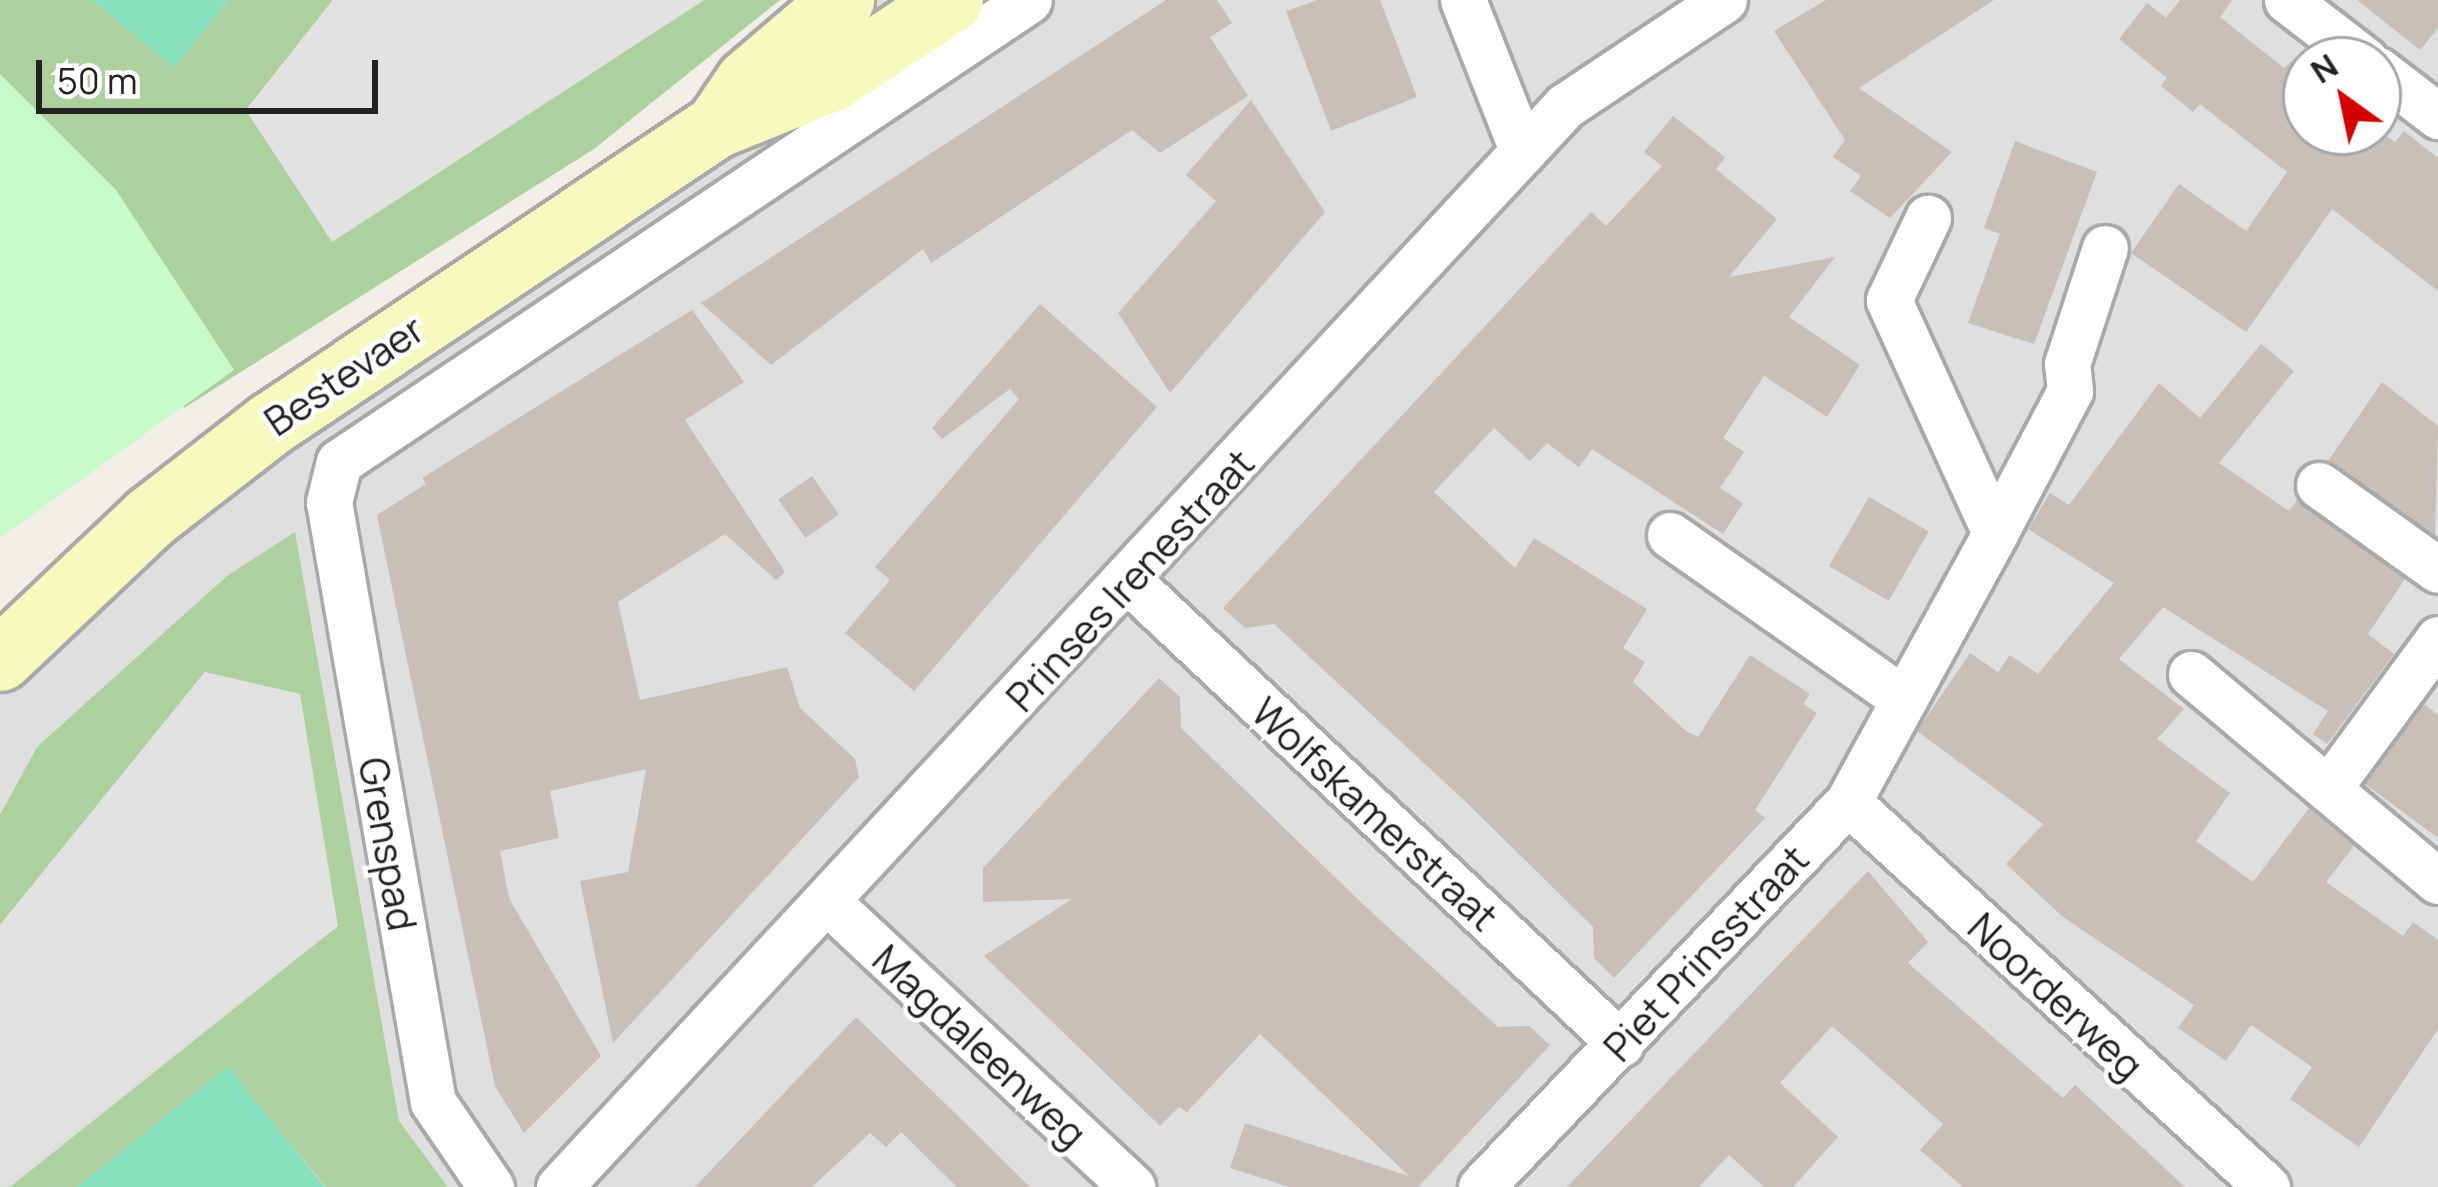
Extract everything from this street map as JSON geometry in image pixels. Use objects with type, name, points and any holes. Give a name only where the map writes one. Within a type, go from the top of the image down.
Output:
[{"type":"main road","name":"Bestevaer","points":[[716,126],[747,81],[842,0]]},
{"type":"main road","name":"Bestevaer","points":[[0,659],[226,457],[716,126],[832,79],[951,0]]},
{"type":"street","name":"Bestevaer","points":[[330,484],[339,462],[373,430],[1029,0]]},
{"type":"street","points":[[1463,0],[1523,152]]},
{"type":"street","name":"Prinses Irenestraat","points":[[560,1187],[1130,582],[1565,106],[1724,0]]},
{"type":"street","points":[[2287,0],[2334,36]]},
{"type":"street","points":[[2402,88],[2438,116]]},
{"type":"street","points":[[1928,218],[1889,300],[1995,533]]},
{"type":"street","name":"Piet Prinsstraat","points":[[1480,1187],[1622,1044],[1848,802],[1899,696],[1995,533],[2070,391],[2067,364],[2105,248]]},
{"type":"street","name":"Grenspad","points":[[330,484],[433,1102],[490,1187]]},
{"type":"street","points":[[2319,485],[2438,570]]},
{"type":"street","points":[[1670,535],[1899,696]]},
{"type":"street","name":"Wolfskamerstraat","points":[[1130,582],[1622,1044]]},
{"type":"street","points":[[2327,789],[2438,639]]},
{"type":"street","points":[[2191,674],[2438,881]]},
{"type":"street","name":"Noorderweg","points":[[1848,802],[2267,1187]]},
{"type":"street","name":"Magdaleenweg","points":[[830,904],[1132,1187]]},
{"type":"shaded area","points":[[333,0],[704,0],[332,242],[246,110]]},
{"type":"shaded area","points":[[856,0],[2438,0],[2438,1187],[0,1187],[0,643]]},
{"type":"shaded area","points":[[205,672],[300,694],[338,926],[0,1187],[0,925]]},
{"type":"green space","points":[[0,0],[92,0],[174,67],[229,0],[333,0],[246,110],[332,241],[704,0],[780,0],[594,149],[184,408],[0,155]]},
{"type":"green space","points":[[92,0],[229,0],[174,68]]},
{"type":"green space","points":[[0,74],[116,190],[234,370],[0,538]]},
{"type":"green space","points":[[295,532],[399,1121],[448,1187],[326,1187],[227,1067],[77,1187],[10,1187],[338,926],[205,672],[0,925],[0,815],[37,747],[227,576]]},
{"type":"green space","points":[[228,1066],[325,1187],[77,1187]]},
{"type":"building","points":[[1166,0],[1217,0],[1232,23],[1210,37],[1248,96],[1160,153],[1132,130],[931,263],[923,249],[771,365],[701,303]]},
{"type":"building","points":[[1318,0],[1380,0],[1417,97],[1331,131],[1286,11]]},
{"type":"building","points":[[1826,0],[1994,0],[1859,88],[1952,152],[1890,218],[1850,191],[1861,176],[1833,157],[1845,140],[1774,31]]},
{"type":"building","points":[[2180,0],[2232,0],[2220,17],[2282,66],[2282,156],[2402,156],[2404,131],[2438,158],[2438,291],[2332,209],[2246,332],[2131,253],[2179,184],[2246,231],[2287,172],[2200,104],[2193,112],[2161,86],[2167,78],[2119,39],[2147,3],[2166,18]]},
{"type":"building","points":[[2357,0],[2438,0],[2438,28],[2420,50]]},
{"type":"building","points":[[1251,100],[1325,212],[1170,393],[1118,313],[1216,201],[1186,175]]},
{"type":"building","points":[[1673,116],[1725,157],[1716,169],[1777,219],[1729,277],[1835,257],[1789,317],[1860,365],[1827,417],[1764,376],[1723,438],[1744,452],[1720,488],[1743,503],[1723,534],[1592,449],[1579,467],[1547,443],[1530,461],[1494,428],[1434,492],[1515,568],[1534,538],[1647,609],[1623,648],[1645,662],[1633,682],[1686,731],[1698,737],[1750,655],[1810,694],[1803,704],[1817,713],[1755,810],[1765,818],[1614,978],[1594,958],[1593,927],[1468,804],[1274,624],[1245,628],[1223,608],[1591,212],[1606,226],[1662,166],[1644,152]]},
{"type":"building","points":[[2015,141],[2097,172],[2034,344],[1968,323],[2000,234],[1984,228]]},
{"type":"building","points":[[1040,304],[1157,407],[914,691],[845,633],[890,580],[875,567],[1019,399],[1010,389],[942,439],[932,428]]},
{"type":"building","points":[[692,310],[744,382],[685,420],[785,572],[776,580],[725,534],[618,602],[640,700],[787,667],[800,708],[855,759],[859,777],[613,1043],[580,881],[628,872],[646,769],[550,791],[559,838],[500,851],[509,898],[601,1056],[524,1133],[495,1086],[377,515],[426,484],[422,478]]},
{"type":"building","points":[[2261,344],[2294,371],[2219,463],[2289,511],[2297,500],[2405,579],[2368,634],[2394,654],[2327,744],[2313,734],[2328,711],[2163,607],[2119,659],[2184,709],[2157,739],[2230,793],[2196,841],[2253,882],[2309,808],[2354,846],[2326,882],[2403,936],[2413,922],[2438,940],[2438,1029],[2359,1147],[2290,1099],[2312,1067],[2251,1025],[2226,1061],[2178,1028],[2194,1005],[2063,917],[2006,864],[2043,824],[1917,731],[1970,653],[1998,672],[2010,655],[2038,674],[2114,583],[2028,529],[2050,493],[2069,505],[2159,383],[2200,418]]},
{"type":"building","points":[[2382,382],[2438,426],[2435,535],[2328,461]]},
{"type":"building","points":[[812,476],[839,515],[805,538],[778,500]]},
{"type":"building","points":[[1869,497],[1929,531],[1889,601],[1829,566]]},
{"type":"building","points":[[1159,678],[1180,697],[1181,728],[1368,909],[1498,1027],[1529,1026],[1550,1045],[1418,1187],[1289,1187],[1230,1168],[1245,1123],[1409,1176],[1260,1034],[1187,1112],[1179,1107],[1160,1126],[984,956],[1072,899],[983,902],[983,868]]},
{"type":"building","points":[[2424,704],[2438,715],[2438,838],[2365,784]]},
{"type":"building","points":[[1868,871],[1928,942],[1908,963],[2063,1098],[2075,1085],[2185,1187],[1963,1187],[1920,1150],[1943,1124],[1832,1026],[1780,1083],[1838,1137],[1793,1187],[1764,1187],[1729,1155],[1699,1187],[1567,1187]]},
{"type":"building","points":[[856,1017],[1030,1187],[957,1187],[901,1132],[886,1147],[870,1133],[812,1187],[695,1187]]}]
